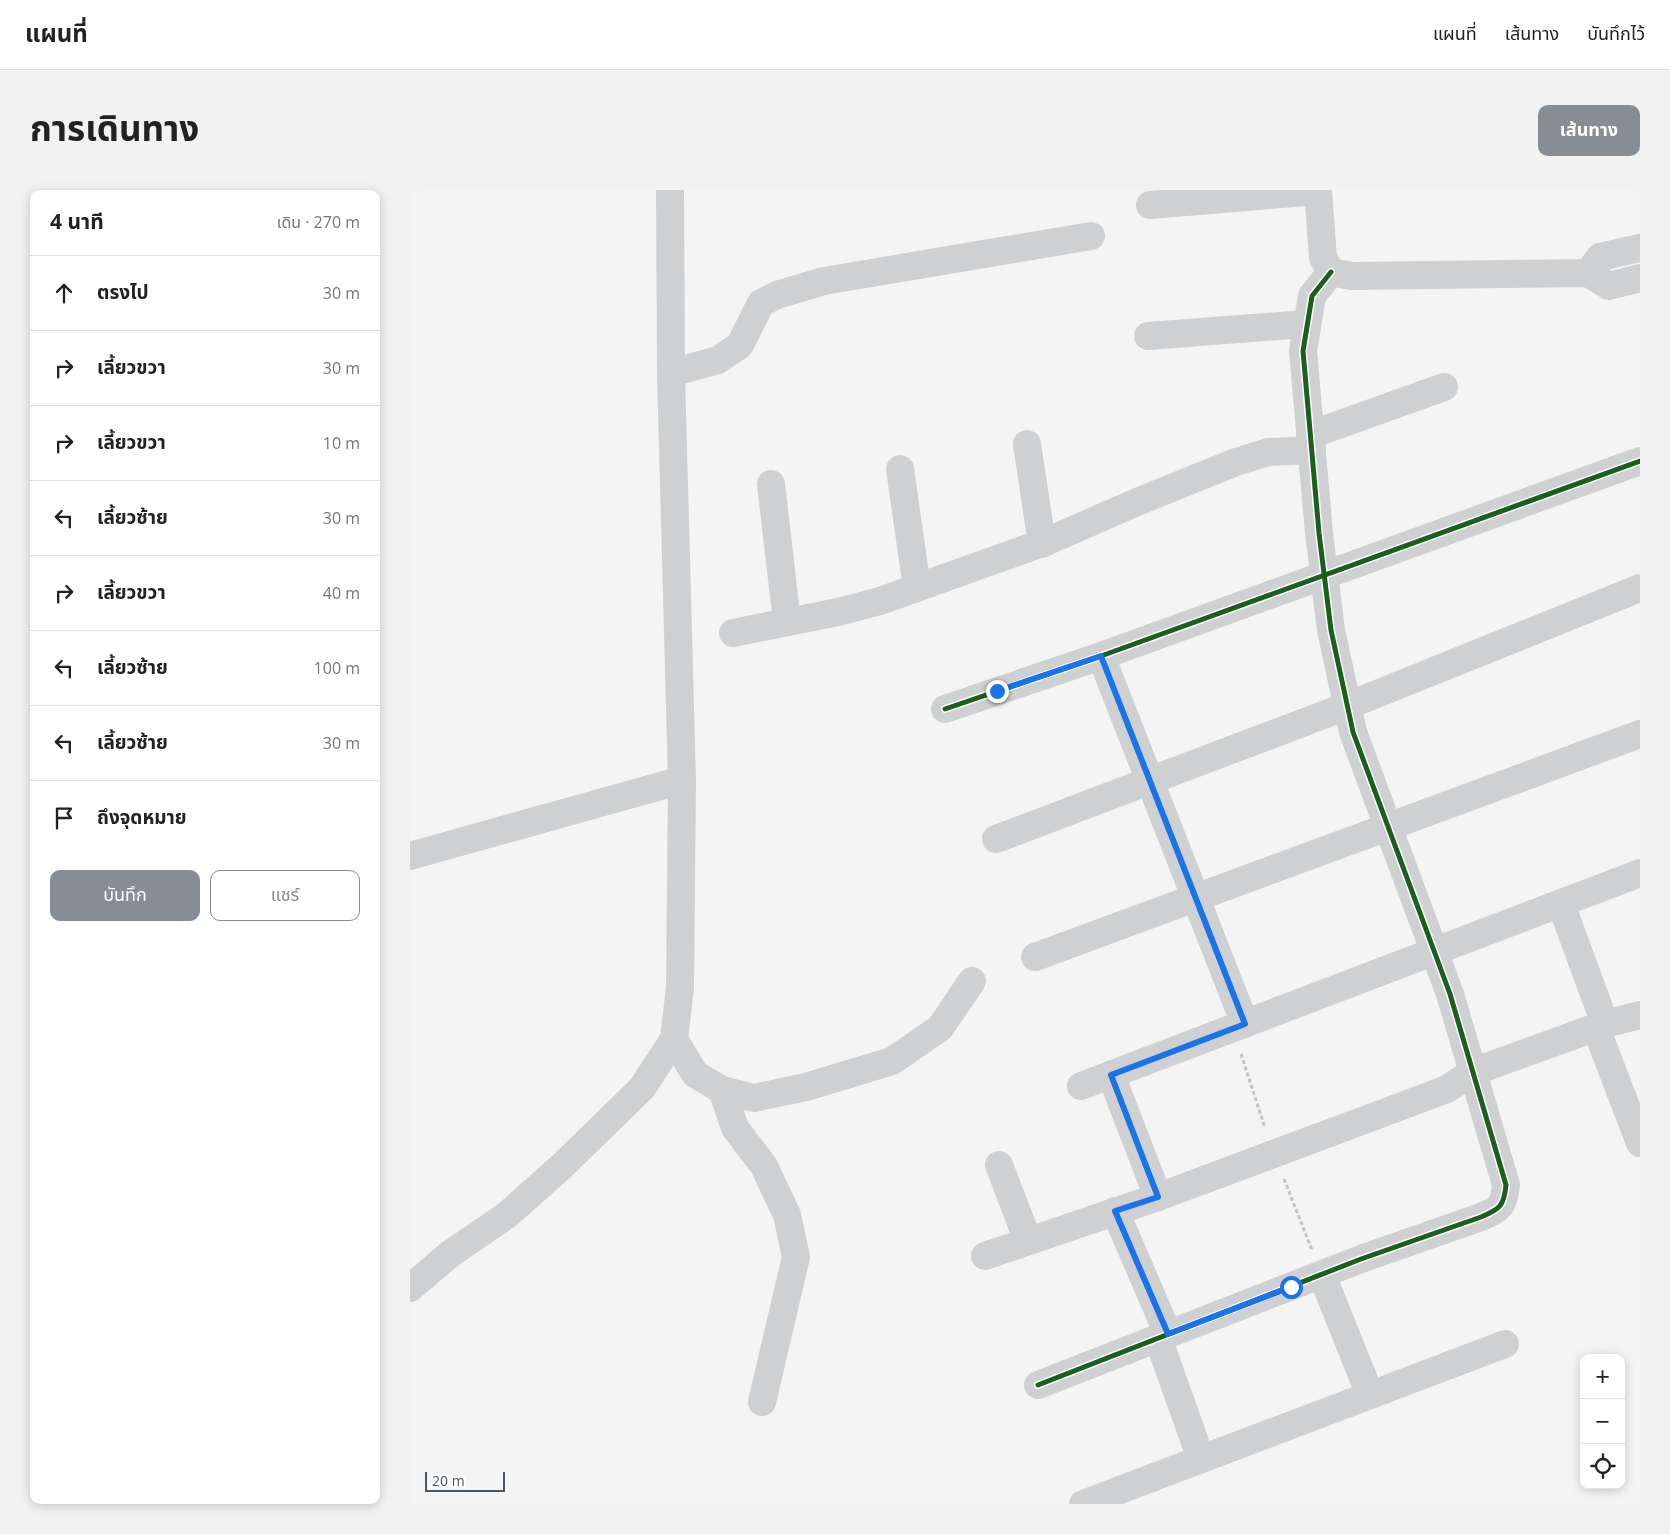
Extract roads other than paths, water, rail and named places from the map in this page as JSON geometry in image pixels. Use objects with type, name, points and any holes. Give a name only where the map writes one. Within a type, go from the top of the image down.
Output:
[{"type":"street","points":[[410,1288],[450,1254],[506,1215],[562,1166],[642,1088],[674,1040],[680,988],[682,780],[671,373],[670,190]]},
{"type":"street","points":[[1150,205],[1193,196],[1318,190],[1323,258],[1331,272],[1351,276],[1588,273],[1609,286],[1640,278]]},
{"type":"street","points":[[671,373],[718,360],[740,345],[761,303],[777,295],[824,281],[1091,236]]},
{"type":"street","points":[[1588,273],[1600,257],[1640,248]]},
{"type":"street","points":[[1038,1385],[1322,1276],[1361,1259],[1495,1211],[1504,1202],[1506,1185],[1450,994],[1353,732],[1332,630],[1302,351],[1312,296],[1331,272]]},
{"type":"street","points":[[1148,336],[1306,324]]},
{"type":"street","points":[[733,633],[846,610],[917,588],[1042,544],[1137,502],[1236,462],[1311,442],[1444,387]]},
{"type":"street","points":[[1027,444],[1042,544]]},
{"type":"street","points":[[945,709],[1101,656],[1640,461]]},
{"type":"street","points":[[900,469],[917,588]]},
{"type":"street","points":[[771,484],[787,622]]},
{"type":"street","points":[[996,839],[1348,706],[1640,588]]},
{"type":"street","points":[[1101,656],[1245,1024]]},
{"type":"street","points":[[1035,957],[1195,900],[1388,826],[1640,734]]},
{"type":"street","points":[[410,856],[682,780]]},
{"type":"street","points":[[1081,1086],[1640,873]]},
{"type":"street","points":[[1561,904],[1640,1143]]},
{"type":"street","points":[[674,1040],[695,1074],[722,1090],[754,1098],[806,1087],[892,1061],[940,1028],[972,981]]},
{"type":"street","points":[[985,1256],[1158,1197],[1446,1089],[1472,1072],[1600,1026],[1640,1015]]},
{"type":"street","points":[[1111,1075],[1158,1197]]},
{"type":"street","points":[[722,1090],[735,1128],[764,1166],[787,1215],[796,1257],[784,1315],[762,1402]]},
{"type":"street","points":[[999,1165],[1028,1241]]},
{"type":"street","points":[[1115,1211],[1163,1336],[1201,1459]]},
{"type":"street","points":[[1322,1276],[1370,1395]]},
{"type":"street","points":[[1083,1504],[1504,1344]]}]
